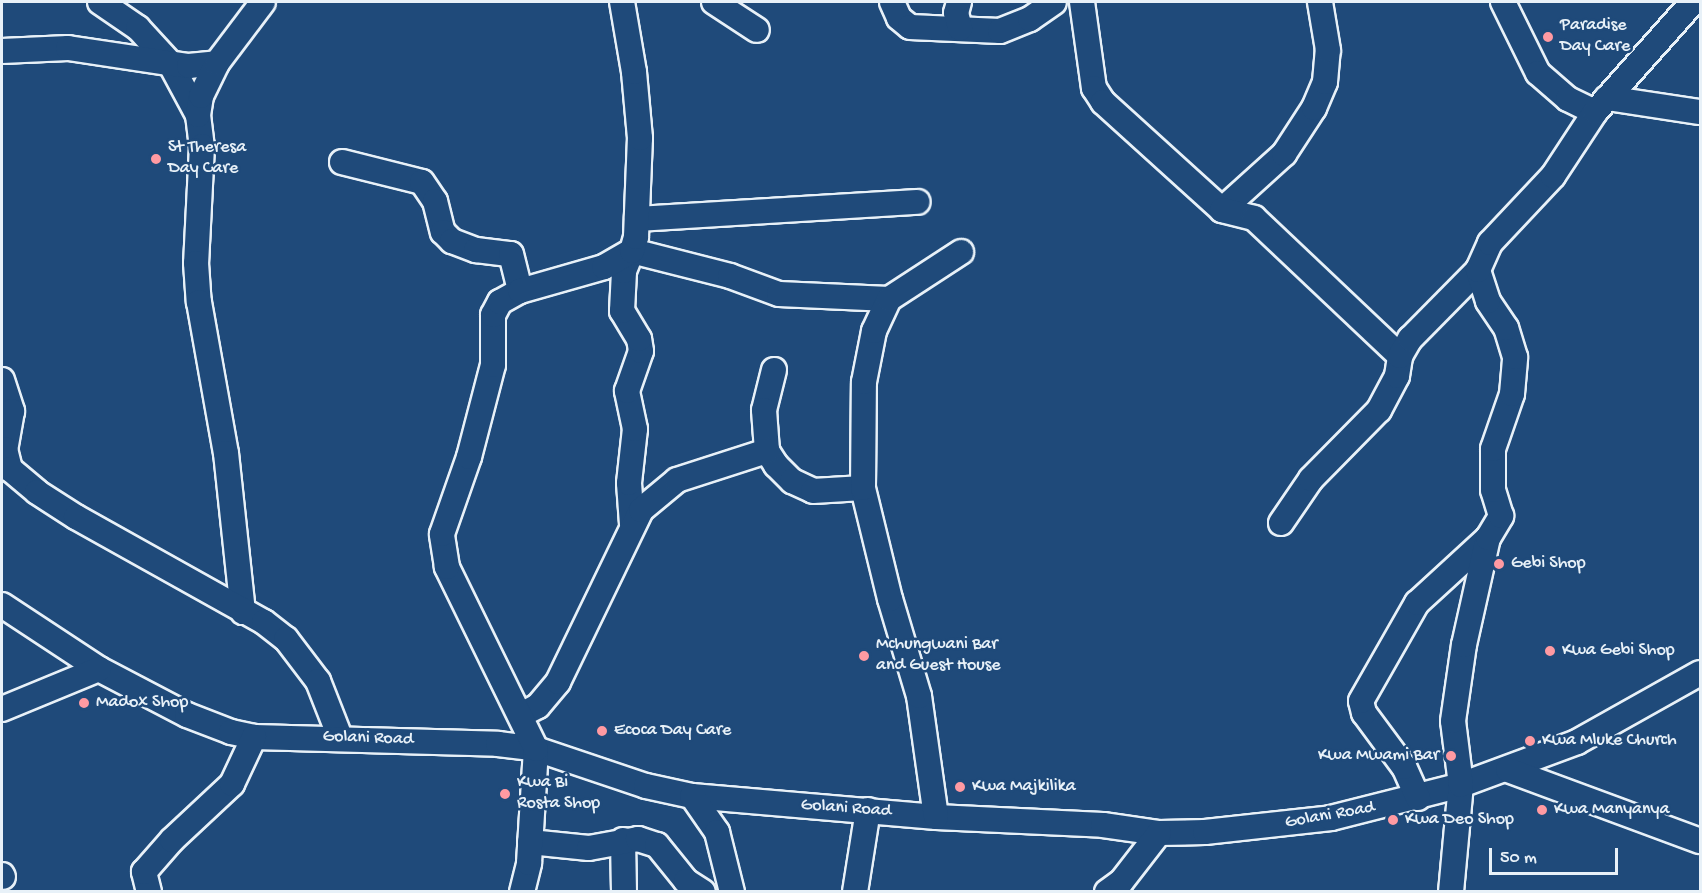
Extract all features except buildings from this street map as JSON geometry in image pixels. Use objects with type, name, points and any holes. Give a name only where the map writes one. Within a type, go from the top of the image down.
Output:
[{"type":"street","points":[[100,2],[138,27],[170,63],[198,115]]},
{"type":"street","points":[[243,612],[226,453],[198,292],[196,263],[202,146],[198,115],[201,96],[217,63],[263,2]]},
{"type":"street","points":[[622,2],[634,72],[640,138],[637,219],[632,251],[624,271],[622,310],[639,339],[641,351],[627,391],[635,429],[629,483],[632,524]]},
{"type":"street","points":[[714,2],[757,30]]},
{"type":"street","points":[[892,2],[899,18],[910,27],[1007,29],[1054,2]]},
{"type":"street","points":[[959,2],[956,13],[960,28]]},
{"type":"street","points":[[1082,2],[1094,88],[1103,102],[1222,210],[1254,218],[1400,356]]},
{"type":"street","points":[[1222,210],[1284,154],[1314,108],[1325,82],[1328,50],[1320,2]]},
{"type":"street","points":[[1503,2],[1538,73],[1568,99],[1601,105],[1701,112]]},
{"type":"street","points":[[1281,523],[1311,479],[1379,410],[1397,376],[1400,356],[1410,339],[1478,270],[1486,248],[1553,176],[1601,105],[1684,7]]},
{"type":"street","points":[[2,51],[68,48],[189,66],[217,63]]},
{"type":"street","points":[[342,162],[422,182],[435,201],[443,232],[452,241],[476,250],[511,254],[520,291]]},
{"type":"street","points":[[637,219],[917,202]]},
{"type":"street","points":[[522,891],[530,842],[536,749],[447,567],[442,534],[469,457],[493,366],[493,315],[506,296],[604,267],[632,251],[730,276],[778,294],[889,298]]},
{"type":"street","points":[[936,817],[919,696],[890,598],[863,488],[864,382],[874,331],[889,298],[961,252]]},
{"type":"street","points":[[1418,798],[1404,768],[1364,713],[1361,701],[1417,603],[1488,538],[1501,516],[1493,490],[1493,448],[1512,394],[1515,357],[1506,328],[1488,302],[1478,270]]},
{"type":"street","points":[[774,370],[764,410],[767,451],[792,481],[813,491],[863,488]]},
{"type":"street","points":[[2,381],[12,411],[5,449],[10,469],[37,492],[76,517],[264,622],[300,655],[318,681],[340,737]]},
{"type":"street","points":[[521,715],[538,706],[558,682],[632,524],[641,510],[677,480],[767,451]]},
{"type":"street","points":[[1451,891],[1461,785],[1454,721],[1464,645],[1488,538]]},
{"type":"street","name":"Golani Road","points":[[2,605],[99,669],[187,715],[254,736],[340,737],[536,749],[646,786],[692,796],[936,817],[1103,825],[1159,833],[1204,832],[1331,818],[1418,798],[1508,770],[1577,742],[1701,673]]},
{"type":"street","points":[[2,709],[99,669]]},
{"type":"street","points":[[149,891],[144,872],[172,840],[232,784],[254,736]]},
{"type":"street","points":[[1508,770],[1701,841]]},
{"type":"street","points":[[692,796],[717,832],[732,891]]},
{"type":"street","points":[[855,891],[868,810]]},
{"type":"street","points":[[1107,891],[1121,882],[1159,833]]},
{"type":"street","points":[[530,842],[589,848],[638,839],[657,845],[686,881],[703,891]]},
{"type":"street","points":[[623,840],[624,891]]},
{"type":"place","name":"Paradise Day Care","points":[[1548,37]]},
{"type":"place","name":"St Theresa Day Care","points":[[156,159]]},
{"type":"place","name":"Gebi Shop","points":[[1499,564]]},
{"type":"place","name":"Kwa Gebi Shop","points":[[1550,651]]},
{"type":"place","name":"Mchungwani Bar and Guest House","points":[[864,656]]},
{"type":"place","name":"Madox Shop","points":[[84,703]]},
{"type":"place","name":"Ecoca Day Care","points":[[602,731]]},
{"type":"place","name":"Kwa Mluke Church","points":[[1530,741]]},
{"type":"place","name":"Kwa Mwami Bar","points":[[1451,756]]},
{"type":"place","name":"Kwa Majkilika","points":[[960,787]]},
{"type":"place","name":"Kwa Bi Rosta Shop","points":[[505,794]]},
{"type":"place","name":"Kwa Manyanya","points":[[1542,810]]},
{"type":"place","name":"Kwa Deo Shop","points":[[1393,820]]}]
